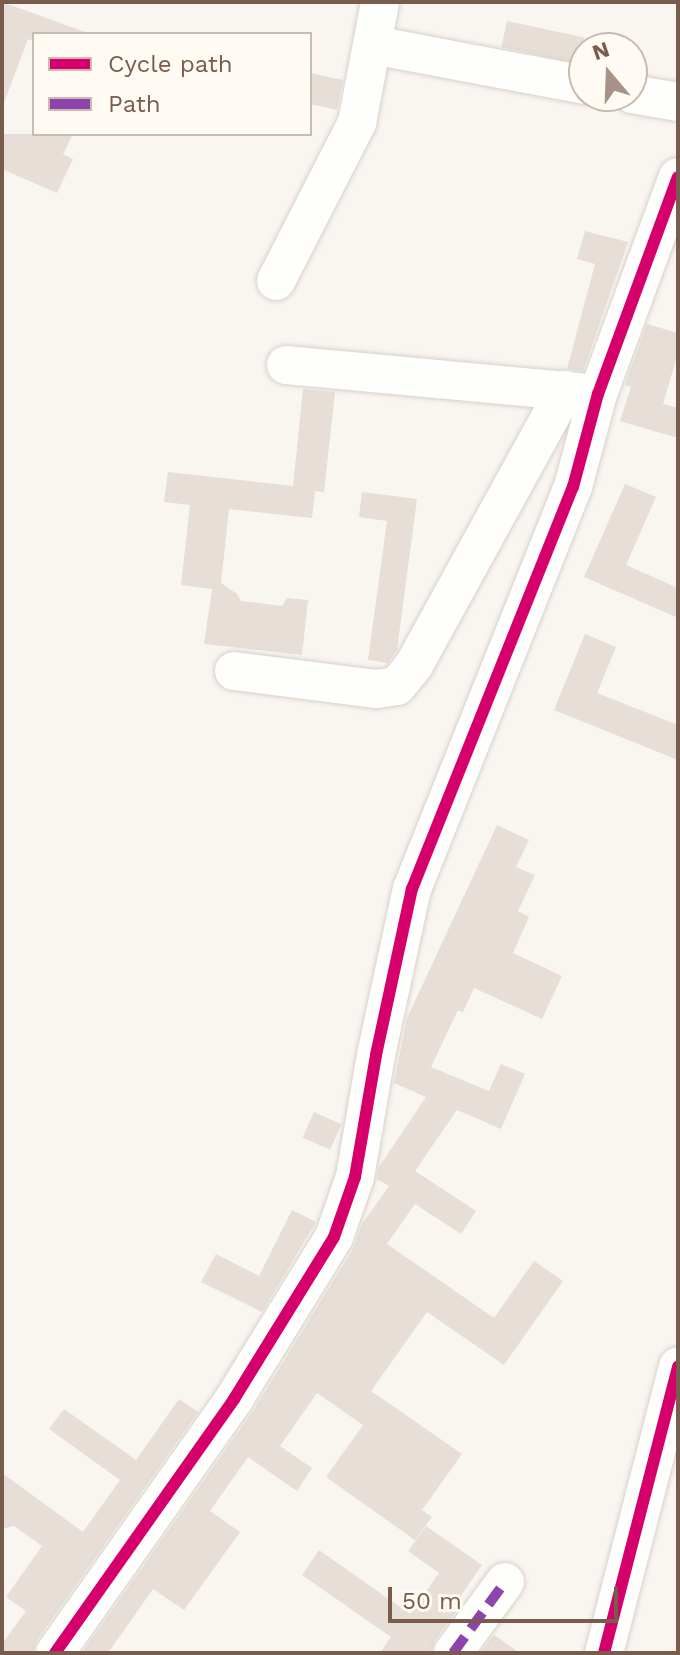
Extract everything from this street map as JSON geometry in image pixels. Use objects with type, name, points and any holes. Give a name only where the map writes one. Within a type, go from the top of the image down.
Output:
[{"type":"street","points":[[276,281],[357,123],[380,2]]},
{"type":"street","points":[[373,45],[568,82]]},
{"type":"street","points":[[648,97],[678,102]]},
{"type":"street","points":[[234,671],[377,689],[397,686],[414,665],[581,392],[678,177]]},
{"type":"street","points":[[286,365],[581,392]]},
{"type":"street","points":[[55,1653],[234,1399],[334,1237],[355,1177],[376,1055],[412,889],[573,487],[581,392]]},
{"type":"street","points":[[604,1653],[678,1366]]},
{"type":"street","points":[[453,1653],[505,1582]]},
{"type":"building","points":[[2,2],[85,32],[32,32],[32,40],[28,39],[4,103]]},
{"type":"building","points":[[507,21],[568,34],[568,62],[501,47]]},
{"type":"building","points":[[312,73],[343,80],[337,110],[312,104]]},
{"type":"building","points":[[2,134],[72,136],[63,154],[73,159],[57,193],[2,169]]},
{"type":"building","points":[[585,231],[628,242],[583,371],[567,369],[595,264],[577,259]]},
{"type":"building","points":[[647,324],[678,333],[678,353],[663,404],[678,408],[678,438],[620,421],[631,387],[625,385]]},
{"type":"building","points":[[303,389],[335,392],[324,492],[315,491],[312,518],[229,509],[221,583],[237,594],[241,601],[282,606],[287,598],[308,600],[302,655],[204,644],[212,589],[181,585],[190,505],[164,502],[168,472],[293,486]]},
{"type":"building","points":[[625,484],[656,497],[626,565],[678,588],[678,618],[584,577]]},
{"type":"building","points":[[362,492],[417,499],[397,650],[388,663],[368,660],[387,521],[359,517]]},
{"type":"building","points":[[585,634],[616,647],[597,693],[678,725],[678,760],[554,710]]},
{"type":"building","points":[[497,825],[529,840],[516,867],[535,875],[518,911],[529,917],[513,953],[562,976],[542,1019],[474,988],[463,1012],[458,1010],[431,1067],[489,1091],[501,1064],[525,1074],[501,1129],[457,1110],[415,1171],[476,1211],[461,1234],[415,1204],[387,1244],[494,1318],[534,1261],[563,1281],[504,1365],[427,1312],[371,1391],[462,1454],[422,1510],[432,1517],[415,1540],[326,1477],[363,1425],[317,1393],[280,1446],[312,1468],[297,1491],[248,1457],[210,1511],[240,1532],[184,1610],[153,1589],[108,1653],[82,1653],[253,1411],[353,1249],[362,1224],[389,1186],[377,1179],[379,1167],[426,1097],[394,1083],[407,1018]]},
{"type":"building","points":[[314,1112],[341,1124],[330,1150],[303,1138]]},
{"type":"building","points":[[292,1210],[316,1222],[262,1312],[201,1282],[216,1254],[259,1276]]},
{"type":"building","points":[[179,1399],[198,1412],[37,1640],[33,1653],[2,1653],[2,1644],[26,1611],[6,1597],[42,1546],[14,1526],[2,1529],[2,1473],[83,1532],[120,1480],[49,1429],[64,1409],[136,1460]]},
{"type":"building","points":[[426,1526],[482,1565],[453,1607],[457,1610],[435,1640],[431,1653],[380,1653],[391,1637],[302,1575],[319,1550],[410,1614],[439,1573],[408,1551]]},
{"type":"building","points":[[494,1635],[520,1653],[480,1653]]},
{"type":"marked path","points":[[453,1653],[505,1582]]},
{"type":"cycle path","points":[[55,1653],[234,1399],[334,1237],[355,1177],[376,1055],[412,889],[573,487],[598,394],[678,177]]},
{"type":"cycle path","points":[[604,1653],[678,1366]]}]
